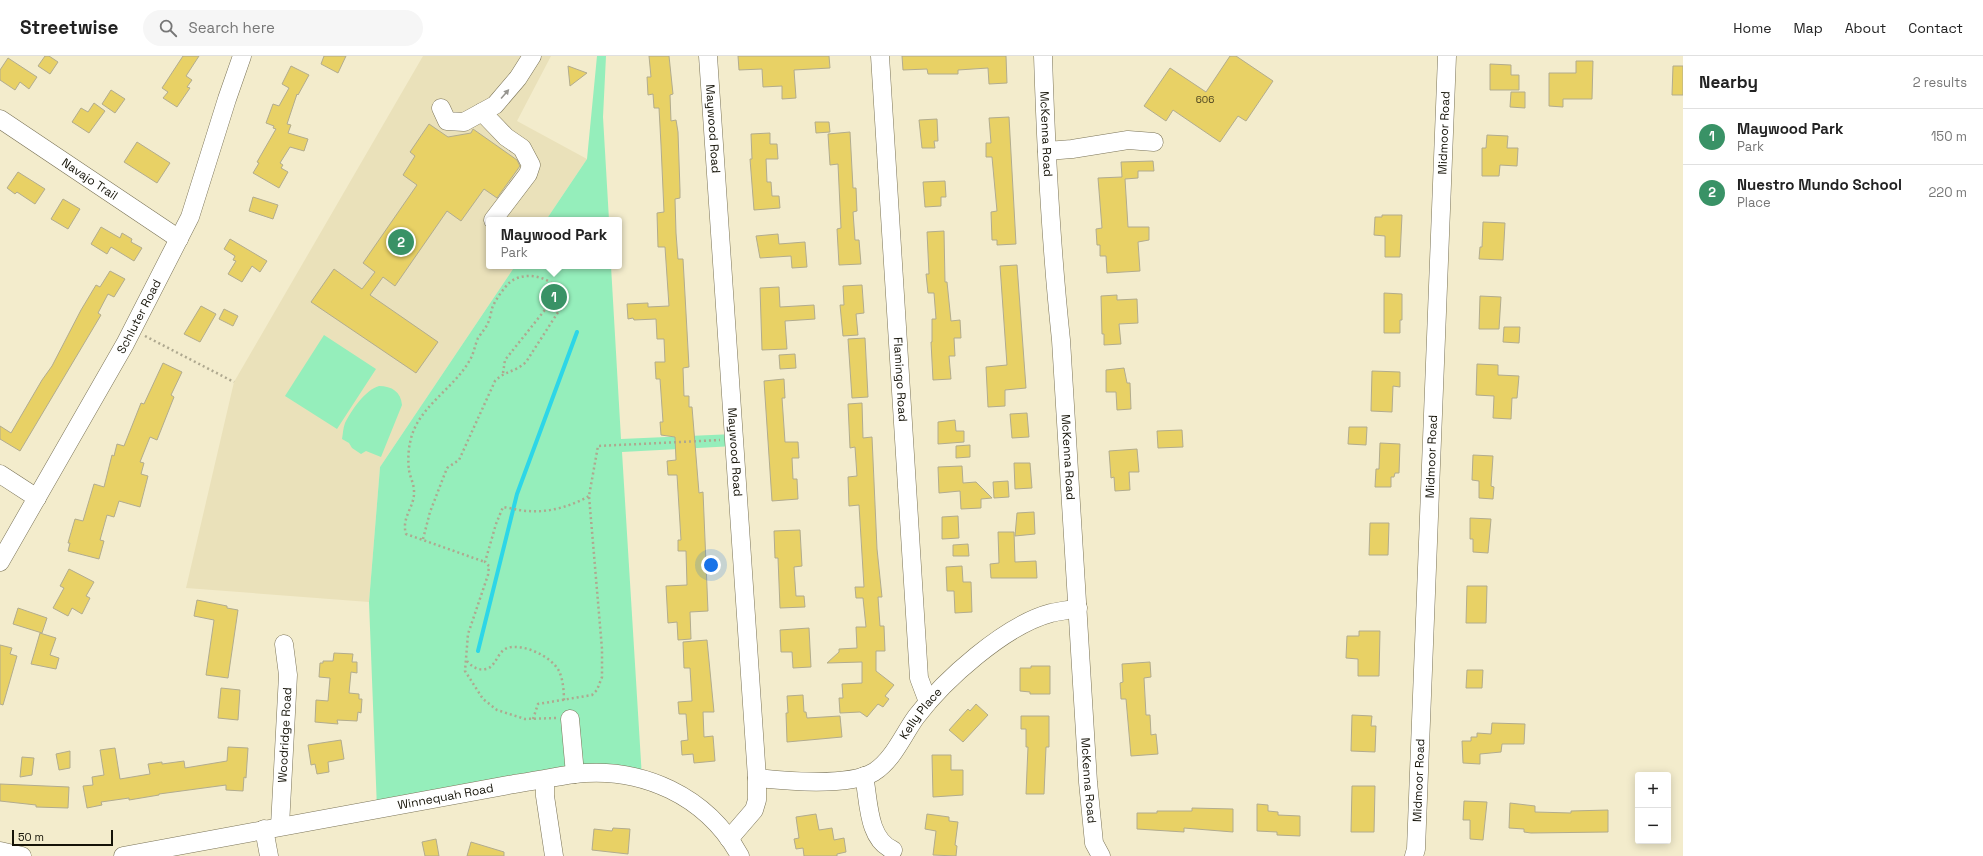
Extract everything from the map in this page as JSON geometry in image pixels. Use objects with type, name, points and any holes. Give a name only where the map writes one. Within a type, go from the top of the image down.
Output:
[{"type":"street","name":"Schluter Road","points":[[0,562],[132,329],[179,239],[198,196],[227,98],[242,56]]},
{"type":"street","points":[[441,108],[447,121],[464,122],[495,105],[518,78],[532,56]]},
{"type":"street","name":"Maywood Road","points":[[708,56],[757,778],[757,800],[754,810],[729,839]]},
{"type":"street","name":"Flamingo Road","points":[[880,56],[919,678],[928,702]]},
{"type":"street","name":"McKenna Road","points":[[1043,56],[1091,825],[1094,844],[1101,856]]},
{"type":"street","name":"Midmoor Road","points":[[1414,856],[1416,849],[1424,683],[1448,56]]},
{"type":"street","points":[[482,112],[506,137],[522,148],[531,165],[528,174],[494,217]]},
{"type":"street","name":"Navajo Trail","points":[[0,119],[179,239]]},
{"type":"street","points":[[1048,151],[1072,149],[1128,140],[1154,142]]},
{"type":"street","points":[[0,474],[37,498]]},
{"type":"street","name":"Kelly Place","points":[[757,778],[832,781],[864,776],[876,770],[889,758],[928,702],[959,669],[1013,631],[1051,613],[1078,608]]},
{"type":"street","name":"Woodridge Road","points":[[269,856],[288,674],[284,644]]},
{"type":"street","points":[[570,719],[575,774]]},
{"type":"street","name":"Winnequah Road","points":[[122,856],[575,774],[611,773],[642,778],[653,782],[700,806],[711,816],[740,856]]},
{"type":"street","points":[[864,776],[875,832],[881,842],[893,850]]},
{"type":"street","points":[[545,780],[545,796],[554,856]]},
{"type":"street","points":[[0,851],[22,856]]},
{"type":"path","points":[[466,661],[472,666],[482,670],[488,669],[492,666],[500,653],[507,648],[526,649],[538,654],[551,662],[559,671],[565,707],[570,719],[553,717],[525,719],[497,710],[483,699],[465,671],[468,634],[488,575],[489,566],[485,562],[406,534],[404,526],[406,516],[413,504],[414,490],[409,471],[410,443],[418,423],[432,403],[450,388],[464,370],[472,357],[478,339],[489,320],[493,306],[510,283],[527,276],[538,277],[550,281],[560,291],[563,297],[562,306],[534,351],[520,368],[502,373]]},
{"type":"path","points":[[422,539],[430,512],[447,468],[459,460],[485,400],[495,381],[502,373],[505,360],[560,291]]},
{"type":"path","points":[[132,329],[234,382]]},
{"type":"path","points":[[533,719],[538,704],[592,695],[602,677],[602,648],[589,496],[598,446],[734,439]]},
{"type":"path","points":[[485,562],[499,515],[503,507],[529,512],[552,510],[579,502],[589,496]]},
{"type":"shaded area","points":[[423,56],[551,56],[517,121],[587,159],[548,217],[486,217],[486,269],[513,269],[380,467],[369,602],[186,588],[234,382]]},
{"type":"green space","points":[[597,56],[606,56],[603,117],[609,217],[548,217],[587,159]]},
{"type":"green space","points":[[513,269],[611,269],[621,439],[734,434],[735,446],[622,452],[642,778],[611,773],[377,809],[369,602],[380,467]]},
{"type":"green space","points":[[324,335],[376,369],[337,429],[285,396]]},
{"type":"green space","points":[[379,386],[388,387],[398,393],[402,405],[381,457],[366,451],[361,454],[342,439],[345,423],[355,407],[364,396]]},
{"type":"building","points":[[45,56],[49,56],[58,62],[50,74],[38,66]]},
{"type":"building","points":[[183,56],[199,56],[186,76],[192,80],[187,87],[190,88],[177,107],[163,98],[168,92],[162,88]]},
{"type":"building","points":[[324,56],[346,56],[338,73],[321,64]]},
{"type":"building","points":[[649,56],[669,56],[673,94],[670,95],[671,121],[676,120],[678,132],[680,198],[675,199],[676,233],[678,259],[683,259],[689,367],[683,368],[684,396],[689,396],[689,407],[692,407],[699,493],[703,492],[708,611],[690,612],[691,639],[678,640],[677,622],[668,623],[666,586],[687,585],[686,551],[678,551],[678,540],[681,540],[677,475],[668,475],[667,461],[676,460],[675,437],[661,435],[660,422],[663,422],[660,379],[656,379],[655,362],[665,362],[664,339],[657,339],[656,319],[628,319],[627,304],[648,303],[648,307],[669,306],[665,247],[658,247],[657,213],[664,212],[661,145],[659,108],[654,108],[653,94],[648,95],[647,77],[651,77]]},
{"type":"building","points":[[738,56],[829,56],[830,68],[794,70],[796,98],[782,99],[782,86],[763,87],[762,69],[739,70]]},
{"type":"building","points":[[902,56],[1006,56],[1007,83],[989,84],[988,68],[958,70],[958,74],[928,74],[927,69],[903,70]]},
{"type":"building","points":[[1230,56],[1236,56],[1273,81],[1246,121],[1238,116],[1220,142],[1173,110],[1166,121],[1144,106],[1170,68],[1206,92]]},
{"type":"building","points":[[8,58],[37,77],[29,89],[20,82],[15,90],[0,80],[0,70]]},
{"type":"building","points":[[1576,61],[1593,61],[1592,99],[1563,99],[1563,107],[1549,106],[1549,73],[1576,73]]},
{"type":"building","points":[[1490,64],[1511,65],[1511,75],[1519,75],[1519,90],[1490,90]]},
{"type":"building","points":[[291,66],[309,75],[298,95],[297,94],[287,124],[291,125],[288,133],[308,139],[304,151],[290,147],[280,163],[283,165],[281,168],[288,172],[279,188],[253,173],[259,163],[257,162],[276,129],[273,128],[274,126],[266,123],[273,104],[279,106],[289,88],[282,84]]},
{"type":"building","points":[[568,66],[587,73],[570,86]]},
{"type":"building","points":[[1673,66],[1683,66],[1683,95],[1672,95]]},
{"type":"building","points":[[111,90],[125,99],[115,113],[102,104]]},
{"type":"building","points":[[1511,92],[1525,92],[1525,108],[1510,107]]},
{"type":"building","points":[[94,103],[105,111],[89,133],[72,122],[81,108],[88,112]]},
{"type":"building","points":[[1009,117],[1016,244],[997,245],[997,240],[992,240],[991,212],[997,211],[992,157],[986,157],[986,143],[991,143],[989,118]]},
{"type":"building","points":[[937,119],[938,141],[934,141],[935,148],[922,148],[919,120]]},
{"type":"building","points":[[815,122],[829,122],[830,132],[816,133]]},
{"type":"building","points":[[429,124],[448,137],[471,133],[473,129],[517,160],[520,166],[497,198],[484,189],[461,221],[447,211],[395,286],[383,277],[370,295],[438,342],[416,373],[311,302],[334,269],[362,289],[375,272],[363,263],[417,185],[403,175],[415,156],[410,152]]},
{"type":"building","points":[[850,132],[853,188],[856,188],[857,211],[853,212],[855,240],[859,240],[861,264],[839,265],[837,229],[841,228],[838,164],[830,165],[828,134]]},
{"type":"building","points":[[770,133],[770,144],[777,144],[778,159],[766,159],[767,182],[771,182],[772,196],[779,196],[780,208],[754,210],[750,159],[752,159],[751,134]]},
{"type":"building","points":[[1487,135],[1508,136],[1507,148],[1518,148],[1517,166],[1500,165],[1499,176],[1482,176],[1482,148],[1486,148]]},
{"type":"building","points":[[137,142],[170,163],[157,183],[124,162]]},
{"type":"building","points":[[1153,161],[1154,171],[1138,171],[1138,178],[1125,179],[1128,227],[1149,227],[1149,240],[1138,242],[1140,271],[1107,273],[1106,256],[1100,256],[1100,245],[1097,245],[1096,229],[1102,228],[1098,178],[1122,177],[1121,162]]},
{"type":"building","points":[[18,172],[45,189],[35,204],[17,192],[15,194],[7,188]]},
{"type":"building","points":[[945,181],[946,197],[941,197],[941,206],[925,207],[923,182]]},
{"type":"building","points":[[253,197],[278,205],[273,219],[249,211]]},
{"type":"building","points":[[63,199],[80,209],[68,229],[51,219]]},
{"type":"building","points":[[1382,215],[1402,215],[1400,257],[1385,257],[1385,236],[1374,235],[1375,217],[1382,217]]},
{"type":"building","points":[[1483,222],[1505,223],[1503,260],[1479,259],[1480,247],[1482,247]]},
{"type":"building","points":[[101,227],[120,238],[122,233],[132,239],[131,242],[142,248],[134,261],[111,247],[107,254],[91,244]]},
{"type":"building","points":[[944,231],[945,282],[947,282],[951,321],[960,320],[961,338],[954,338],[955,356],[949,356],[951,379],[933,380],[931,342],[932,319],[936,319],[934,293],[928,293],[926,274],[929,274],[927,232]]},
{"type":"building","points":[[778,234],[779,244],[805,242],[807,267],[792,268],[791,256],[760,258],[756,236]]},
{"type":"building","points":[[230,239],[267,261],[260,272],[252,266],[242,282],[228,274],[236,261],[233,260],[235,256],[224,249]]},
{"type":"building","points":[[1017,265],[1026,388],[1005,390],[1005,406],[988,407],[986,367],[1007,365],[1000,266]]},
{"type":"building","points":[[110,271],[125,279],[114,297],[108,294],[98,313],[101,315],[20,451],[0,439],[0,426],[11,433],[42,380],[52,366],[81,310],[96,285],[100,287]]},
{"type":"building","points":[[862,285],[864,313],[856,314],[858,335],[843,336],[840,305],[844,305],[843,286]]},
{"type":"building","points":[[779,287],[780,307],[814,305],[815,319],[785,321],[787,349],[762,350],[760,288]]},
{"type":"building","points":[[1384,293],[1402,294],[1402,320],[1400,320],[1400,333],[1384,333]]},
{"type":"building","points":[[1117,295],[1117,300],[1137,299],[1138,323],[1119,324],[1121,344],[1104,345],[1104,334],[1102,334],[1101,296]]},
{"type":"building","points":[[1480,296],[1501,297],[1499,329],[1479,329]]},
{"type":"building","points":[[201,306],[216,314],[200,342],[184,334]]},
{"type":"building","points":[[224,309],[238,316],[233,326],[219,319]]},
{"type":"building","points":[[1504,327],[1520,327],[1519,343],[1503,342]]},
{"type":"building","points":[[865,338],[868,397],[852,398],[848,339]]},
{"type":"building","points":[[795,354],[796,368],[780,369],[779,355]]},
{"type":"building","points":[[163,363],[182,372],[171,395],[174,397],[157,440],[150,437],[140,462],[144,463],[141,474],[148,476],[140,507],[119,501],[114,517],[107,515],[100,540],[104,541],[99,559],[68,551],[70,543],[68,543],[75,519],[83,521],[94,484],[104,487],[112,455],[114,456],[117,444],[124,446],[141,403],[144,404]]},
{"type":"building","points":[[1477,364],[1498,365],[1498,375],[1519,376],[1517,398],[1512,398],[1511,419],[1493,418],[1494,396],[1476,395]]},
{"type":"building","points":[[1124,368],[1127,383],[1130,383],[1131,409],[1117,410],[1116,392],[1106,392],[1106,370]]},
{"type":"building","points":[[1372,371],[1400,372],[1400,387],[1393,386],[1392,412],[1371,411]]},
{"type":"building","points":[[784,379],[785,398],[782,398],[785,442],[798,442],[799,458],[792,458],[793,479],[797,479],[798,499],[772,501],[764,381]]},
{"type":"building","points":[[862,403],[863,438],[872,437],[877,549],[882,597],[878,597],[880,626],[884,626],[885,651],[876,651],[876,671],[894,685],[885,696],[889,699],[883,707],[878,704],[867,717],[860,712],[840,713],[839,698],[843,698],[842,684],[862,683],[862,662],[827,663],[839,652],[839,649],[857,648],[856,627],[866,627],[863,598],[856,598],[855,587],[864,587],[859,505],[849,506],[848,477],[857,476],[855,447],[850,448],[848,404]]},
{"type":"building","points":[[1027,413],[1029,437],[1012,438],[1010,414]]},
{"type":"building","points":[[955,420],[956,431],[964,431],[964,442],[938,444],[938,422]]},
{"type":"building","points":[[1349,427],[1367,427],[1366,445],[1348,444]]},
{"type":"building","points":[[1182,430],[1183,447],[1158,448],[1157,431]]},
{"type":"building","points":[[1380,443],[1400,444],[1399,473],[1395,473],[1394,477],[1391,477],[1391,487],[1375,487],[1376,469],[1379,469]]},
{"type":"building","points":[[970,445],[970,457],[956,458],[956,446]]},
{"type":"building","points":[[1137,449],[1139,472],[1129,472],[1130,490],[1115,491],[1114,477],[1111,478],[1109,451]]},
{"type":"building","points":[[1473,455],[1493,456],[1491,486],[1494,487],[1493,499],[1479,498],[1479,481],[1472,480]]},
{"type":"building","points":[[1014,463],[1030,463],[1032,488],[1015,489]]},
{"type":"building","points":[[962,466],[963,483],[976,482],[992,498],[981,499],[981,508],[961,509],[960,491],[939,493],[938,467]]},
{"type":"building","points":[[1008,481],[1009,497],[994,498],[993,482]]},
{"type":"building","points":[[1034,512],[1035,534],[1015,536],[1017,513]]},
{"type":"building","points":[[958,516],[959,538],[942,539],[942,517]]},
{"type":"building","points":[[1470,518],[1491,519],[1488,553],[1473,552],[1473,539],[1470,539]]},
{"type":"building","points":[[1370,523],[1389,523],[1388,555],[1369,555]]},
{"type":"building","points":[[800,530],[802,566],[794,567],[796,596],[804,596],[805,607],[780,608],[778,558],[775,558],[774,531]]},
{"type":"building","points":[[998,532],[1014,532],[1015,562],[1036,561],[1037,578],[991,578],[990,564],[999,563]]},
{"type":"building","points":[[968,544],[969,556],[953,556],[953,545]]},
{"type":"building","points":[[962,566],[963,582],[971,582],[972,612],[955,613],[954,591],[947,591],[946,567]]},
{"type":"building","points":[[69,569],[94,582],[86,596],[90,598],[82,614],[72,608],[68,616],[53,608],[64,588],[60,586]]},
{"type":"building","points":[[1467,586],[1487,586],[1486,623],[1466,623]]},
{"type":"building","points":[[197,600],[227,606],[227,608],[238,610],[228,678],[206,675],[214,620],[194,616]]},
{"type":"building","points":[[18,608],[47,618],[42,633],[13,624]]},
{"type":"building","points":[[809,628],[811,667],[793,668],[792,652],[781,652],[780,630]]},
{"type":"building","points":[[1359,631],[1380,631],[1379,676],[1358,676],[1358,659],[1346,658],[1347,636],[1359,636]]},
{"type":"building","points":[[40,633],[56,638],[50,655],[59,658],[56,669],[31,664]]},
{"type":"building","points":[[707,640],[714,712],[703,712],[704,737],[713,736],[715,761],[694,763],[693,754],[682,755],[681,741],[688,740],[686,714],[679,714],[678,702],[692,701],[690,668],[684,668],[683,642]]},
{"type":"building","points":[[0,645],[12,648],[10,654],[17,656],[3,705],[0,704]]},
{"type":"building","points":[[334,653],[353,654],[352,662],[357,662],[357,673],[351,672],[349,693],[359,694],[359,699],[362,699],[361,713],[358,712],[357,721],[337,720],[338,724],[315,722],[316,700],[328,701],[330,678],[319,677],[320,663],[323,663],[323,661],[333,661]]},
{"type":"building","points":[[1150,662],[1151,677],[1144,678],[1146,715],[1150,715],[1151,735],[1156,734],[1158,754],[1131,756],[1126,699],[1121,699],[1120,683],[1123,682],[1122,664]]},
{"type":"building","points":[[1031,666],[1050,666],[1050,694],[1030,694],[1030,692],[1020,691],[1020,668],[1031,668]]},
{"type":"building","points":[[1467,670],[1483,670],[1482,688],[1466,688]]},
{"type":"building","points":[[221,688],[240,690],[238,720],[218,718]]},
{"type":"building","points":[[803,695],[804,712],[806,712],[807,718],[840,716],[842,737],[787,742],[787,696]]},
{"type":"building","points":[[976,704],[988,715],[963,742],[949,730],[968,709],[970,711]]},
{"type":"building","points":[[1352,715],[1372,716],[1371,726],[1376,726],[1375,752],[1351,751]]},
{"type":"building","points":[[1021,716],[1049,716],[1049,747],[1046,747],[1044,794],[1026,794],[1028,747],[1026,747],[1026,729],[1021,729]]},
{"type":"building","points":[[1492,723],[1525,724],[1524,744],[1502,744],[1501,752],[1480,754],[1480,764],[1463,763],[1462,741],[1471,741],[1471,737],[1477,737],[1477,733],[1491,734]]},
{"type":"building","points":[[341,740],[344,759],[328,762],[329,772],[317,774],[315,764],[311,765],[308,745]]},
{"type":"building","points":[[228,747],[248,748],[246,778],[244,777],[243,791],[226,790],[226,785],[159,794],[129,800],[129,798],[101,802],[102,805],[87,808],[83,786],[93,785],[92,777],[104,775],[100,750],[115,748],[120,779],[150,774],[148,764],[184,761],[185,768],[227,761]]},
{"type":"building","points":[[70,751],[70,768],[59,770],[56,754]]},
{"type":"building","points":[[932,755],[951,755],[951,770],[963,770],[963,795],[933,797]]},
{"type":"building","points":[[22,757],[34,758],[32,775],[20,777]]},
{"type":"building","points":[[0,784],[69,787],[68,808],[36,807],[36,805],[0,801]]},
{"type":"building","points":[[1352,786],[1375,786],[1374,832],[1351,832]]},
{"type":"building","points":[[1464,801],[1487,802],[1483,840],[1470,839],[1470,820],[1463,820]]},
{"type":"building","points":[[1510,803],[1535,806],[1535,812],[1571,813],[1571,811],[1608,810],[1608,832],[1531,833],[1524,832],[1524,829],[1509,828]]},
{"type":"building","points":[[1257,804],[1268,805],[1268,811],[1278,812],[1278,815],[1300,816],[1300,836],[1277,835],[1277,832],[1257,831]]},
{"type":"building","points":[[1192,808],[1233,809],[1233,832],[1184,828],[1184,832],[1137,829],[1137,813],[1157,813],[1157,811],[1192,811]]},
{"type":"building","points":[[816,814],[819,830],[832,828],[834,840],[844,838],[846,852],[837,854],[837,856],[804,856],[803,848],[796,849],[794,839],[799,838],[796,817]]},
{"type":"building","points":[[927,814],[949,817],[949,821],[958,822],[955,845],[957,846],[956,856],[933,855],[936,831],[925,829]]},
{"type":"building","points":[[613,828],[630,829],[628,854],[592,850],[594,829],[612,831]]},
{"type":"building","points":[[436,839],[439,856],[425,856],[422,842]]},
{"type":"building","points":[[471,842],[504,852],[504,856],[467,856]]},
{"type":"waterway","points":[[478,651],[517,494],[577,332]]},
{"type":"place","name":"Nuestro Mundo School","points":[[401,242]]},
{"type":"place","name":"Maywood Park","points":[[554,297]]}]
